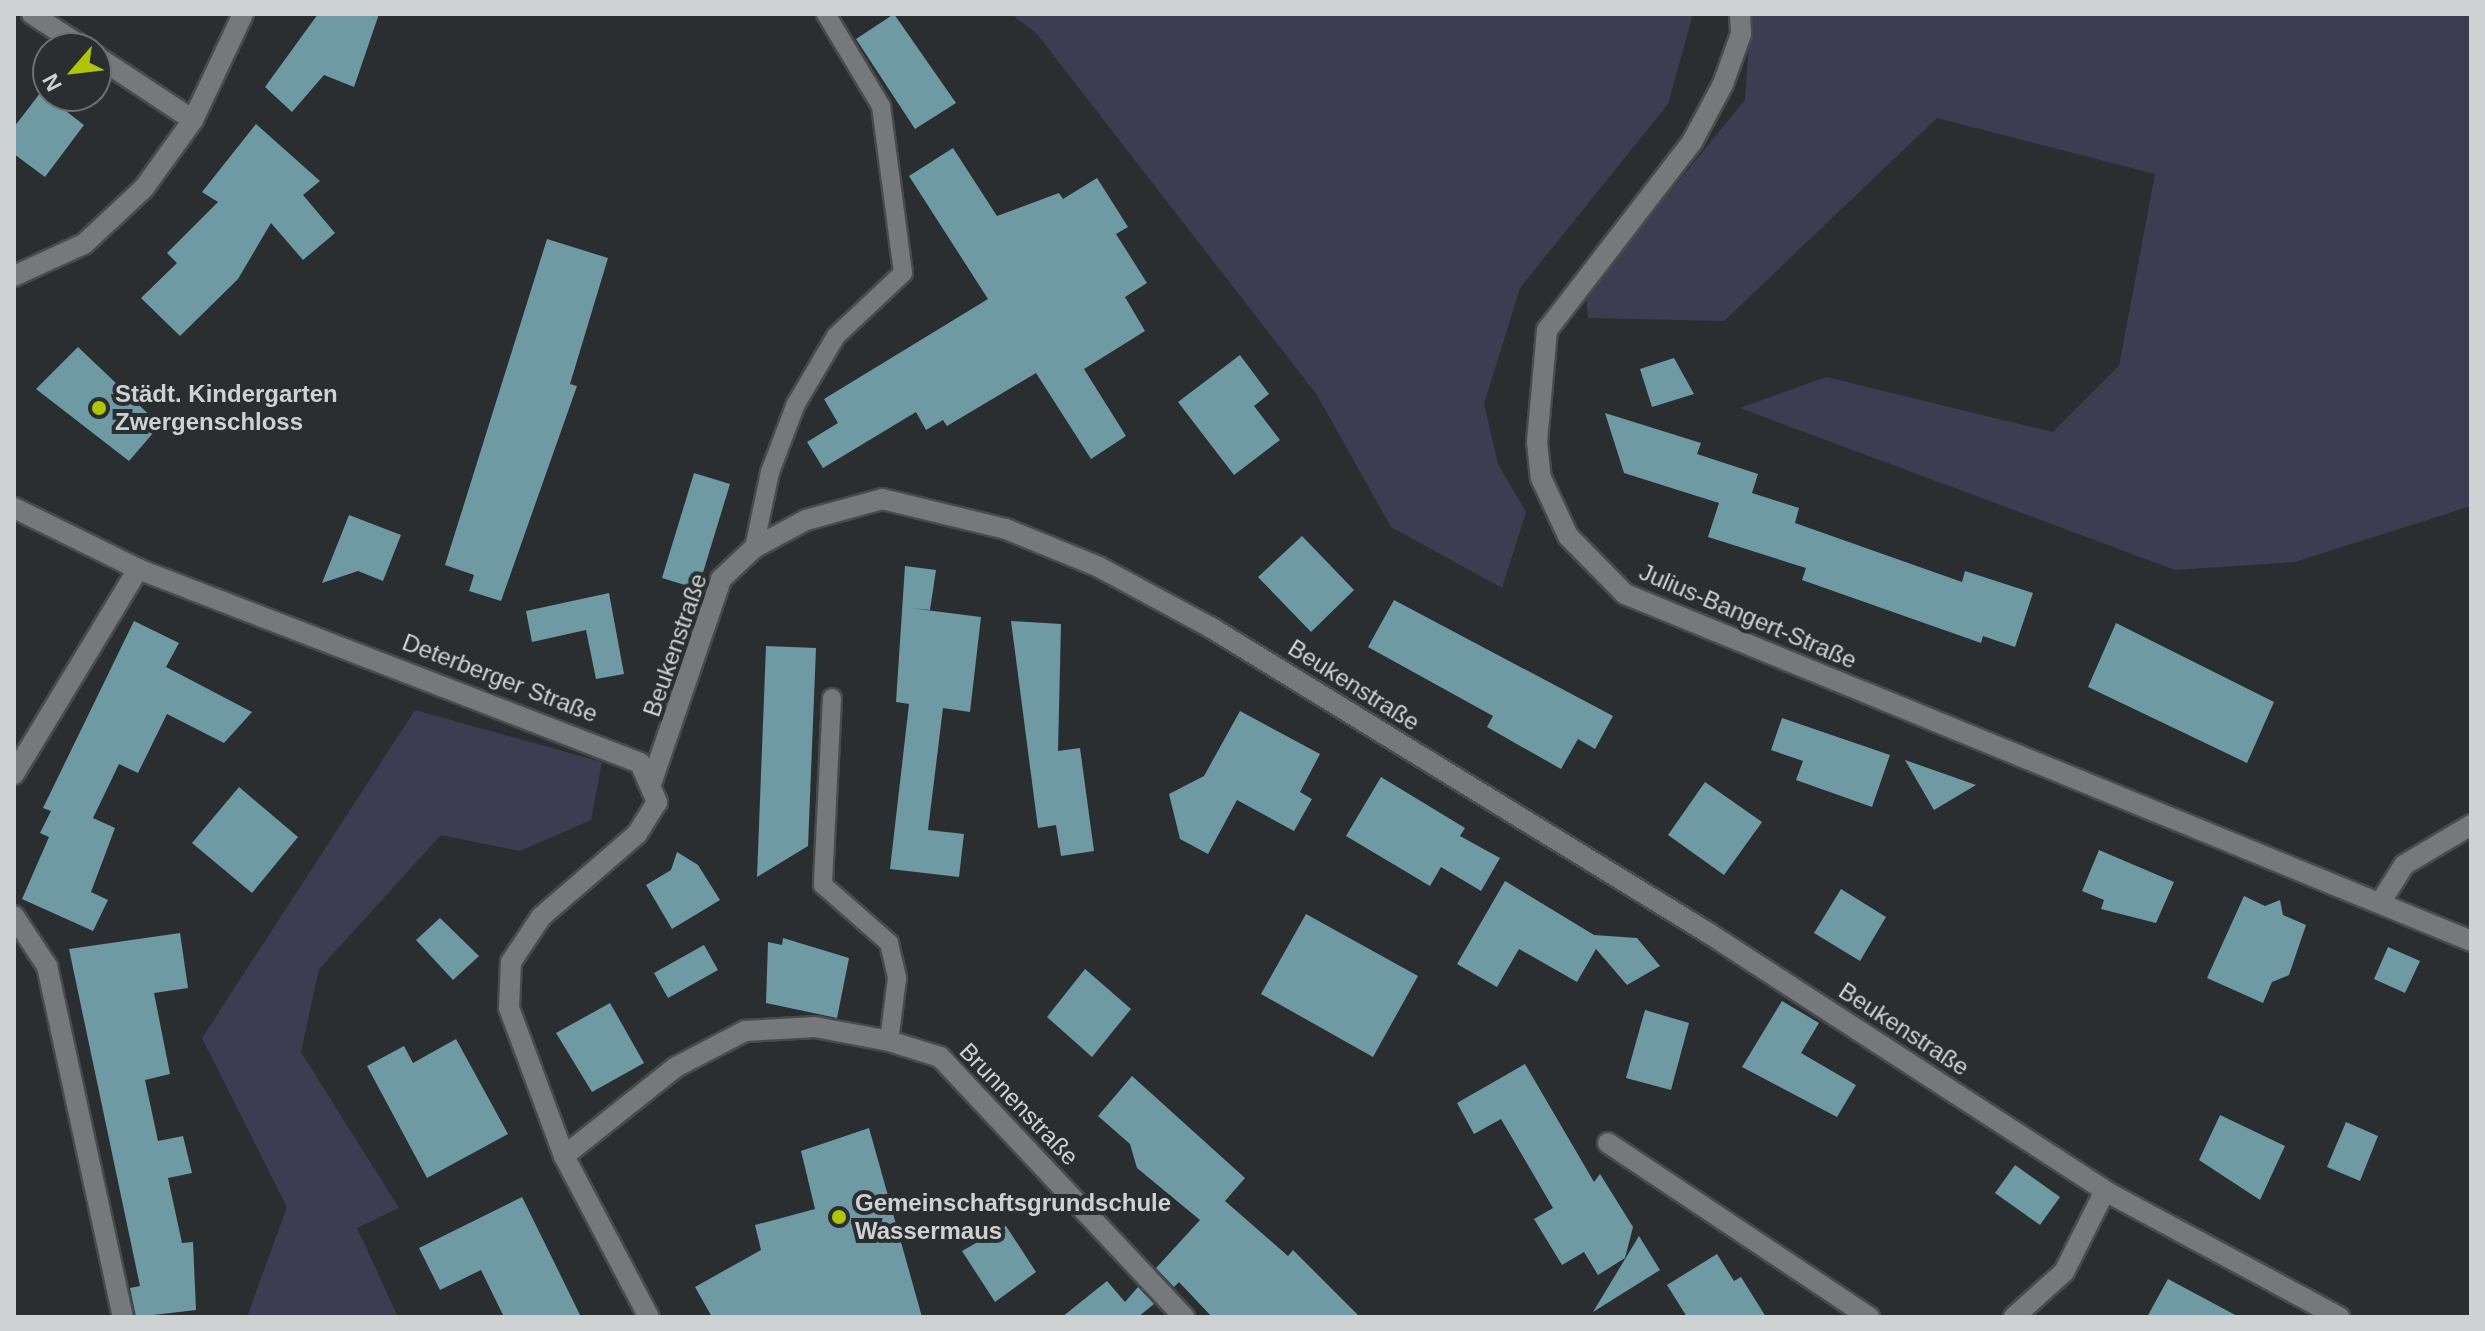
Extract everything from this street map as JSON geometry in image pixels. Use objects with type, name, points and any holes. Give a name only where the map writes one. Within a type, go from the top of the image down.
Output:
[{"type":"street","points":[[32,14],[60,32]]},
{"type":"street","points":[[14,276],[57,262],[106,226],[193,120],[243,14]]},
{"type":"street","name":"Julius-Bangert-Straße","points":[[1740,14],[1741,34],[1723,84],[1692,142],[1547,330],[1537,442],[1541,478],[1568,536],[1625,594],[2382,900],[2471,941]]},
{"type":"street","points":[[112,67],[193,120]]},
{"type":"street","name":"Beukenstraße","points":[[652,781],[721,579],[754,548],[806,520],[882,499],[1006,529],[1099,567],[1210,627],[1710,934],[2105,1191],[2339,1317]]},
{"type":"street","name":"Deterberger Straße","points":[[14,508],[138,569],[583,736],[640,763],[652,781]]},
{"type":"street","points":[[14,774],[138,569]]},
{"type":"street","points":[[649,1317],[564,1156],[509,1008],[511,962],[541,917],[637,834],[657,802],[652,781]]},
{"type":"street","points":[[2382,900],[2404,865],[2471,825]]},
{"type":"street","points":[[14,916],[47,966],[123,1317]]},
{"type":"street","name":"Brunnenstraße","points":[[564,1156],[676,1067],[745,1031],[815,1027],[889,1041],[940,1057],[1184,1317]]},
{"type":"street","points":[[1608,1143],[1869,1317]]},
{"type":"street","points":[[2014,1317],[2064,1272],[2105,1191]]},
{"type":"lane","points":[[754,548],[770,472],[796,404],[836,336],[903,273],[881,106],[826,14]]},
{"type":"lane","points":[[832,698],[823,885],[889,943],[897,978],[889,1041]]},
{"type":"shaded area","points":[[1011,14],[1693,14],[1668,104],[1520,288],[1484,404],[1498,464],[1526,512],[1502,588],[1391,527],[1317,395],[1037,34]]},
{"type":"shaded area","points":[[1751,14],[2471,14],[2471,506],[2295,562],[2175,570],[1740,408],[1826,377],[2053,432],[2119,366],[2155,174],[1937,118],[1724,321],[1588,318],[1586,294],[1745,100]]},
{"type":"shaded area","points":[[415,710],[602,762],[591,820],[520,851],[441,835],[319,969],[301,1052],[399,1208],[357,1228],[398,1317],[247,1317],[287,1207],[202,1038]]},
{"type":"building","points":[[318,14],[379,14],[354,87],[324,75],[292,112],[265,87]]},
{"type":"building","points":[[894,14],[956,103],[915,129],[856,39]]},
{"type":"building","points":[[32,104],[32,112],[67,112],[84,125],[45,177],[14,154],[14,127]]},
{"type":"building","points":[[256,124],[320,181],[303,195],[335,233],[303,260],[271,223],[238,279],[180,336],[141,298],[177,263],[167,253],[218,202],[202,192]]},
{"type":"building","points":[[953,148],[997,216],[1059,193],[1063,199],[1097,178],[1128,227],[1116,234],[1147,283],[1125,297],[1145,331],[1084,369],[1126,436],[1091,459],[1036,373],[947,426],[943,420],[926,430],[916,412],[823,468],[807,442],[838,423],[824,399],[988,299],[909,176]]},
{"type":"building","points":[[547,239],[608,258],[570,384],[577,386],[501,601],[469,591],[474,575],[445,565]]},
{"type":"building","name":"Städt. Kindergarten Zwergenschloss","points":[[78,347],[160,425],[129,461],[36,389]]},
{"type":"building","points":[[1240,355],[1269,394],[1254,406],[1280,440],[1234,475],[1178,402]]},
{"type":"building","points":[[1674,358],[1694,394],[1652,407],[1640,369]]},
{"type":"building","points":[[1605,413],[1701,443],[1697,454],[1758,474],[1752,493],[1799,508],[1795,523],[1962,582],[1965,571],[2033,593],[2015,647],[1983,636],[1981,643],[1802,580],[1806,568],[1708,537],[1719,503],[1624,473]]},
{"type":"building","points":[[694,473],[730,484],[698,589],[662,578]]},
{"type":"building","points":[[349,515],[401,535],[383,581],[358,571],[322,583]]},
{"type":"building","points":[[1302,536],[1354,590],[1311,632],[1258,577]]},
{"type":"building","points":[[905,566],[936,570],[930,610],[910,608],[981,617],[970,712],[943,708],[928,830],[964,834],[959,877],[890,869],[909,704],[896,702]]},
{"type":"building","points":[[609,593],[624,674],[596,679],[586,630],[532,642],[526,611]]},
{"type":"building","points":[[1394,600],[1613,716],[1595,749],[1578,739],[1561,769],[1487,727],[1493,716],[1368,647]]},
{"type":"building","points":[[134,621],[179,643],[166,667],[252,712],[224,743],[167,714],[138,773],[119,764],[93,818],[115,828],[91,892],[108,900],[93,931],[22,899],[49,837],[40,833],[51,811],[43,808]]},
{"type":"building","points":[[1011,621],[1061,624],[1058,751],[1080,748],[1094,851],[1061,856],[1056,825],[1038,828]]},
{"type":"building","points":[[2116,623],[2274,702],[2247,763],[2088,687]]},
{"type":"building","points":[[766,646],[816,648],[808,846],[757,877]]},
{"type":"building","points":[[1240,711],[1320,754],[1300,792],[1312,799],[1294,831],[1237,800],[1208,854],[1180,839],[1169,794],[1204,776]]},
{"type":"building","points":[[1782,718],[1890,755],[1872,807],[1796,780],[1803,761],[1771,750]]},
{"type":"building","points":[[1905,760],[1976,785],[1934,810]]},
{"type":"building","points":[[1381,777],[1465,828],[1460,836],[1500,858],[1481,891],[1441,867],[1430,886],[1346,836]]},
{"type":"building","points":[[1705,782],[1762,822],[1724,875],[1668,835]]},
{"type":"building","points":[[239,787],[298,837],[252,893],[192,843]]},
{"type":"building","points":[[2099,850],[2174,882],[2156,923],[2101,909],[2104,900],[2082,891]]},
{"type":"building","points":[[677,852],[698,865],[720,900],[672,929],[646,885],[671,870]]},
{"type":"building","points":[[1505,881],[1594,935],[1637,938],[1660,966],[1627,985],[1596,949],[1577,982],[1519,949],[1497,987],[1457,964]]},
{"type":"building","points":[[1841,889],[1886,917],[1860,961],[1814,933]]},
{"type":"building","points":[[2244,896],[2265,906],[2280,900],[2283,915],[2306,925],[2289,975],[2272,982],[2263,1003],[2207,978]]},
{"type":"building","points":[[1306,914],[1418,976],[1373,1057],[1261,994]]},
{"type":"building","points":[[440,918],[479,956],[453,980],[416,940]]},
{"type":"building","points":[[180,933],[188,988],[154,993],[170,1074],[145,1080],[158,1141],[183,1136],[192,1173],[168,1178],[182,1243],[193,1242],[196,1310],[136,1317],[130,1288],[140,1286],[69,949]]},
{"type":"building","points":[[783,938],[849,958],[837,1018],[766,1003],[768,942],[782,945]]},
{"type":"building","points":[[704,945],[718,970],[668,998],[654,973]]},
{"type":"building","points":[[2388,947],[2420,961],[2405,993],[2374,979]]},
{"type":"building","points":[[1085,969],[1131,1009],[1092,1057],[1047,1017]]},
{"type":"building","points":[[1782,1001],[1819,1023],[1801,1053],[1856,1085],[1837,1117],[1742,1067]]},
{"type":"building","points":[[610,1003],[644,1063],[592,1092],[556,1033]]},
{"type":"building","points":[[1645,1010],[1689,1023],[1671,1090],[1626,1078]]},
{"type":"building","points":[[456,1039],[508,1134],[427,1178],[367,1066],[404,1046],[413,1063]]},
{"type":"building","points":[[1525,1064],[1594,1182],[1600,1174],[1633,1227],[1625,1258],[1598,1275],[1584,1252],[1562,1265],[1534,1219],[1553,1208],[1501,1119],[1474,1134],[1457,1103]]},
{"type":"building","points":[[1132,1076],[1245,1178],[1225,1201],[1288,1256],[1293,1250],[1360,1317],[1212,1317],[1179,1282],[1174,1287],[1156,1268],[1200,1220],[1137,1168],[1130,1144],[1098,1116]]},
{"type":"building","points":[[2220,1115],[2285,1146],[2260,1200],[2199,1160]]},
{"type":"building","points":[[2346,1122],[2378,1136],[2360,1181],[2327,1167]]},
{"type":"building","name":"Gemeinschaftsgrundschule Wassermaus","points":[[869,1128],[922,1317],[712,1317],[695,1287],[761,1250],[755,1225],[815,1209],[801,1151]]},
{"type":"building","points":[[2015,1165],[2060,1197],[2040,1225],[1995,1193]]},
{"type":"building","points":[[522,1197],[581,1317],[504,1317],[481,1270],[440,1290],[419,1248]]},
{"type":"building","points":[[1006,1226],[1036,1272],[995,1302],[962,1251]]},
{"type":"building","points":[[1639,1236],[1660,1270],[1593,1312]]},
{"type":"building","points":[[1717,1254],[1734,1281],[1741,1277],[1766,1317],[1687,1317],[1667,1285]]},
{"type":"building","points":[[2168,1279],[2239,1317],[2147,1317]]},
{"type":"building","points":[[1107,1281],[1125,1302],[1138,1287],[1154,1304],[1138,1317],[1062,1317]]},
{"type":"place","name":"Städt. Kindergarten Zwergenschloss","points":[[99,408]]},
{"type":"place","name":"Gemeinschaftsgrundschule Wassermaus","points":[[839,1217]]}]
